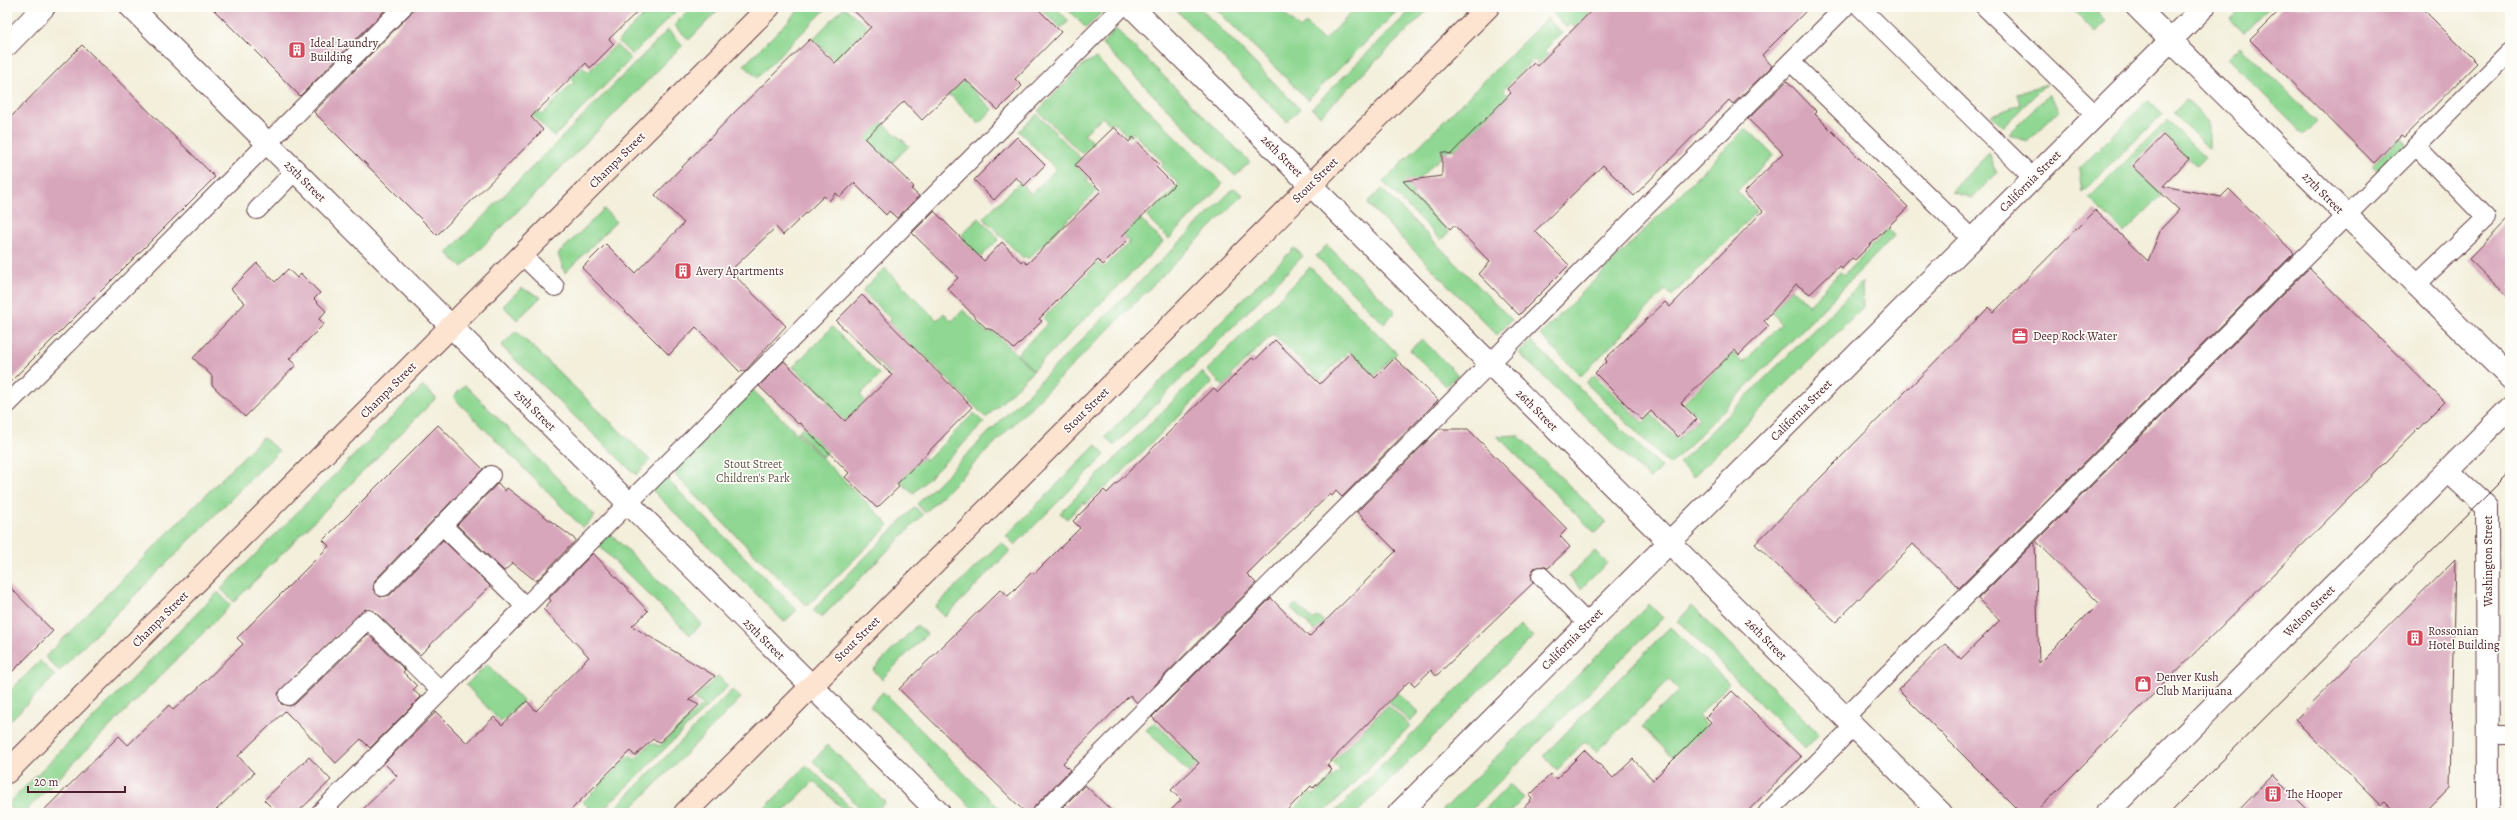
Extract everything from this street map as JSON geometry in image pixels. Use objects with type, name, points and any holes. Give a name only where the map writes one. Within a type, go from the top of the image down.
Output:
[{"type":"main road","name":"Champa Street","points":[[7,772],[769,7]]},
{"type":"main road","name":"Stout Street","points":[[685,813],[1488,7]]},
{"type":"street","points":[[7,44],[44,7]]},
{"type":"street","name":"25th Street","points":[[131,7],[939,813]]},
{"type":"street","name":"26th Street","points":[[1132,7],[1941,813]]},
{"type":"street","name":"27th Street","points":[[2137,7],[2510,378]]},
{"type":"street","name":"California Street","points":[[1399,813],[2204,7]]},
{"type":"street","name":"Welton Street","points":[[2107,813],[2510,408]]},
{"type":"street","name":"Washington Street","points":[[2448,471],[2487,507],[2488,735],[2486,811]]},
{"type":"lane","points":[[7,405],[403,7]]},
{"type":"lane","points":[[320,813],[1122,7]]},
{"type":"lane","points":[[1042,813],[1845,7]]},
{"type":"lane","points":[[1860,7],[2033,178]]},
{"type":"lane","points":[[1985,7],[2096,115]]},
{"type":"lane","points":[[1767,813],[1849,721],[2346,216],[2510,52]]},
{"type":"lane","points":[[1791,62],[1972,239]]},
{"type":"lane","points":[[2416,146],[2486,218],[2416,285]]},
{"type":"lane","points":[[257,210],[295,171]]},
{"type":"lane","points":[[522,255],[555,287]]},
{"type":"lane","points":[[383,587],[490,476]]},
{"type":"lane","points":[[442,525],[525,606]]},
{"type":"lane","points":[[1541,576],[1588,624]]},
{"type":"lane","points":[[288,696],[368,619],[441,691]]},
{"type":"lane","points":[[2488,735],[2510,735]]},
{"type":"green space","points":[[497,7],[522,7],[588,72],[616,45],[631,59],[554,137],[523,106],[528,101],[542,115],[574,82]]},
{"type":"green space","points":[[652,7],[680,7],[632,55],[618,41]]},
{"type":"green space","points":[[692,7],[721,7],[689,40],[674,25]]},
{"type":"green space","points":[[802,7],[828,7],[757,78],[744,65]]},
{"type":"green space","points":[[844,7],[868,27],[835,60],[813,39]]},
{"type":"green space","points":[[1039,7],[1055,7],[1069,21],[1061,28]]},
{"type":"green space","points":[[1065,7],[1094,7],[1101,13],[1086,28]]},
{"type":"green space","points":[[1173,7],[1199,7],[1300,109],[1287,122]]},
{"type":"green space","points":[[1214,7],[1278,7],[1300,29],[1306,23],[1324,41],[1357,7],[1401,7],[1308,100]]},
{"type":"green space","points":[[1414,7],[1431,7],[1320,116],[1312,108]]},
{"type":"green space","points":[[1558,7],[1592,7],[1588,11],[1593,17],[1578,31],[1571,24],[1567,28],[1552,13]]},
{"type":"green space","points":[[2070,7],[2092,7],[2106,21],[2095,32]]},
{"type":"green space","points":[[2242,7],[2269,7],[2244,33],[2230,19]]},
{"type":"green space","points":[[1547,18],[1562,33],[1544,51],[1550,57],[1540,66],[1534,59],[1503,90],[1512,99],[1463,148],[1448,150],[1413,185],[1413,196],[1449,232],[1441,240],[1383,182]]},
{"type":"green space","points":[[1116,29],[1250,162],[1235,176],[1102,44]]},
{"type":"green space","points":[[668,30],[683,45],[462,267],[447,253]]},
{"type":"green space","points":[[926,44],[993,110],[979,124],[950,95],[948,96],[943,93]]},
{"type":"green space","points":[[2241,46],[2317,122],[2304,135],[2228,59]]},
{"type":"green space","points":[[1096,58],[1223,184],[1169,239],[1147,217],[1179,184],[1161,167],[1164,163],[1133,133],[1129,137],[1113,122],[1110,124],[1102,117],[1084,134],[1093,143],[1082,154],[1038,111],[1084,64]]},
{"type":"green space","points":[[2046,84],[2003,127],[1991,115],[2020,105],[2017,94]]},
{"type":"green space","points":[[2049,94],[2060,110],[2027,142],[2009,134]]},
{"type":"green space","points":[[2148,100],[2162,114],[2082,193],[2079,169]]},
{"type":"green space","points":[[2186,100],[2209,122],[2209,149],[2173,113]]},
{"type":"green space","points":[[868,110],[909,146],[892,163],[849,122]]},
{"type":"green space","points":[[1037,114],[1095,172],[1086,180],[1097,191],[1028,259],[1025,256],[1023,258],[983,218],[1020,182],[1031,194],[1056,169],[1019,131]]},
{"type":"green space","points":[[2167,120],[2205,158],[2197,166],[2163,133],[2131,165],[2162,195],[2124,233],[2089,198]]},
{"type":"green space","points":[[1746,128],[1774,155],[1737,191],[1757,211],[1672,296],[1666,290],[1581,376],[1540,335]]},
{"type":"green space","points":[[2400,138],[2407,145],[2379,173],[2372,166]]},
{"type":"green space","points":[[1989,153],[1997,173],[1972,198],[1951,192]]},
{"type":"green space","points":[[1234,188],[1243,195],[925,513],[917,504]]},
{"type":"green space","points":[[1382,189],[1512,320],[1497,335],[1367,203]]},
{"type":"green space","points":[[1091,202],[1124,202],[1163,242],[1033,370],[1017,354],[1048,323],[1043,318],[1098,263],[1103,268],[1130,242]]},
{"type":"green space","points":[[604,209],[616,222],[565,273],[558,254]]},
{"type":"green space","points":[[979,218],[999,239],[981,257],[970,247],[948,268],[940,260],[964,237],[962,234]]},
{"type":"green space","points":[[1888,229],[1894,236],[1670,465],[1586,383],[1594,375],[1643,423],[1651,414],[1677,440],[1699,418],[1684,403],[1733,353],[1743,363],[1781,324],[1769,307],[1790,287],[1809,305],[1840,272],[1844,275]]},
{"type":"green space","points":[[1327,245],[1395,312],[1384,324],[1316,256]]},
{"type":"green space","points":[[1294,248],[1303,256],[1114,446],[1105,437]]},
{"type":"green space","points":[[1310,267],[1397,353],[1375,376],[1349,351],[1320,380],[1273,334],[1231,375],[1252,396],[1246,409],[1207,370]]},
{"type":"green space","points":[[885,268],[937,320],[944,313],[952,321],[963,310],[986,332],[994,332],[1033,371],[986,418],[917,348],[890,375],[863,347],[891,319],[862,291]]},
{"type":"green space","points":[[1862,282],[1863,307],[1693,477],[1679,463]]},
{"type":"green space","points":[[521,288],[541,297],[517,320],[503,306]]},
{"type":"green space","points":[[832,327],[880,375],[860,395],[926,461],[974,413],[984,423],[913,494],[849,431],[822,457],[798,432],[829,400],[793,367]]},
{"type":"green space","points":[[516,331],[650,460],[636,475],[501,346]]},
{"type":"green space","points":[[1422,339],[1458,375],[1446,386],[1410,350]]},
{"type":"green space","points":[[1531,341],[1661,467],[1650,479],[1519,353]]},
{"type":"green space","points":[[1202,372],[1212,383],[1106,488],[1104,487],[1086,504],[1083,502],[1067,519],[1060,513]]},
{"type":"green space","points":[[465,385],[595,516],[583,528],[453,397]]},
{"type":"green space","points":[[423,386],[436,398],[234,602],[221,589]]},
{"type":"green space","name":"Stout Street Children's Park","points":[[753,390],[889,525],[807,606],[671,471]]},
{"type":"green space","points":[[1518,435],[1606,522],[1595,533],[1497,436]]},
{"type":"green space","points":[[263,437],[279,451],[59,671],[45,657]]},
{"type":"green space","points":[[1096,445],[1105,455],[1015,545],[1006,536]]},
{"type":"green space","points":[[662,474],[797,610],[784,622],[649,487]]},
{"type":"green space","points":[[915,507],[923,515],[821,618],[813,610]]},
{"type":"green space","points":[[608,531],[702,624],[690,635],[596,543]]},
{"type":"green space","points":[[1001,542],[1010,551],[945,617],[935,607]]},
{"type":"green space","points":[[1595,551],[1607,563],[1581,589],[1569,576]]},
{"type":"green space","points":[[218,592],[231,605],[24,813],[16,813],[7,805]]},
{"type":"green space","points":[[1296,604],[1313,620],[1318,616],[1419,713],[1410,722],[1291,608]]},
{"type":"green space","points":[[1649,604],[1663,618],[1468,813],[1440,813]]},
{"type":"green space","points":[[1692,606],[1819,734],[1805,749],[1678,621]]},
{"type":"green space","points":[[917,625],[927,634],[882,679],[873,670]]},
{"type":"green space","points":[[1521,625],[1533,637],[1357,813],[1334,813]]},
{"type":"green space","points":[[1670,627],[1729,684],[1698,716],[1736,754],[1715,775],[1685,746],[1673,757],[1642,727],[1679,690],[1669,680],[1596,752],[1585,741],[1557,770],[1543,756]]},
{"type":"green space","points":[[40,661],[55,676],[7,724],[7,694]]},
{"type":"green space","points":[[487,664],[523,701],[501,722],[466,685]]},
{"type":"green space","points":[[718,676],[728,686],[600,813],[594,813],[583,802],[630,755],[634,760],[651,743],[660,746],[703,704],[694,699]]},
{"type":"green space","points":[[732,690],[741,698],[627,813],[610,813]]},
{"type":"green space","points":[[883,692],[1004,813],[977,813],[870,706]]},
{"type":"green space","points":[[1388,705],[1410,726],[1324,813],[1290,813],[1311,792],[1314,795],[1340,770],[1332,762]]},
{"type":"green space","points":[[1155,722],[1181,748],[1196,734],[1209,743],[1196,780],[1146,730]]},
{"type":"green space","points":[[828,745],[885,802],[875,813],[865,813],[813,761]]},
{"type":"green space","points":[[807,765],[856,813],[847,813],[814,781],[782,813],[760,813]]},
{"type":"green space","points":[[1510,784],[1524,798],[1509,813],[1481,813]]},
{"type":"building","name":"Ideal Laundry Building","points":[[211,7],[388,7],[300,96]]},
{"type":"building","points":[[413,7],[642,7],[609,39],[614,44],[590,68],[586,63],[531,117],[543,130],[437,235],[314,112],[410,14]]},
{"type":"building","points":[[850,7],[1036,7],[1061,32],[1015,79],[1022,86],[998,110],[965,79],[922,120],[904,101],[865,139],[914,187],[911,189],[919,196],[897,218],[889,211],[886,215],[854,183],[840,197],[836,193],[829,201],[824,196],[783,235],[776,227],[730,271],[786,326],[744,372],[742,370],[740,372],[696,327],[669,355],[582,268],[606,244],[635,273],[684,223],[655,195],[735,112],[810,39],[835,63],[871,27]]},
{"type":"building","points":[[1595,7],[1810,7],[1762,55],[1772,66],[1733,104],[1729,100],[1634,196],[1603,165],[1535,231],[1569,265],[1519,315],[1479,274],[1490,262],[1454,225],[1450,229],[1403,181],[1442,176],[1442,152],[1451,154],[1511,93],[1507,89],[1534,63],[1537,66]]},
{"type":"building","points":[[2283,7],[2421,7],[2477,63],[2404,137],[2401,135],[2374,163],[2250,40]]},
{"type":"building","points":[[82,45],[215,177],[7,385],[7,121]]},
{"type":"building","points":[[1787,81],[1817,112],[1815,114],[1908,207],[1855,260],[1852,258],[1842,269],[1839,266],[1810,294],[1796,284],[1764,321],[1769,326],[1739,355],[1735,350],[1681,403],[1697,419],[1678,437],[1651,411],[1642,420],[1595,373],[1607,361],[1605,359],[1665,302],[1670,307],[1763,211],[1744,193],[1783,153],[1748,119]]},
{"type":"building","points":[[1114,127],[1129,142],[1133,137],[1159,164],[1156,167],[1174,185],[1122,236],[1127,241],[1103,265],[1098,260],[1039,319],[1042,321],[1014,349],[995,331],[986,328],[947,288],[958,278],[912,233],[934,211],[984,261],[1002,242],[1021,262],[1023,260],[1027,264],[1101,191],[1075,165]]},
{"type":"building","points":[[2163,135],[2189,159],[2163,186],[2221,197],[2229,189],[2294,253],[1959,588],[1913,544],[1836,622],[1755,544],[1989,307],[1994,312],[2095,210],[2148,261],[2161,229],[2179,210],[2133,166]]},
{"type":"building","points":[[1017,137],[1045,165],[1024,186],[1016,177],[994,200],[974,180]]},
{"type":"building","points":[[2510,217],[2510,299],[2469,259]]},
{"type":"building","points":[[257,263],[275,282],[288,269],[297,278],[301,274],[320,293],[314,299],[326,311],[319,319],[324,324],[289,359],[296,365],[245,417],[212,385],[212,376],[193,358],[245,303],[231,289]]},
{"type":"building","points":[[2309,268],[2445,402],[2035,813],[2021,813],[1898,690],[1945,644],[1961,659],[2000,620],[1978,599],[2035,542],[2039,663],[2099,603],[2036,541]]},
{"type":"building","points":[[862,295],[972,407],[897,484],[899,487],[877,508],[845,477],[849,473],[800,423],[798,424],[759,386],[784,361],[845,421],[892,375],[836,321]]},
{"type":"building","points":[[1275,340],[1320,384],[1350,353],[1375,378],[1395,358],[1438,400],[1342,497],[1336,491],[1332,496],[1330,494],[1247,574],[1256,583],[1137,703],[1130,695],[1063,763],[1070,770],[1035,806],[1032,813],[1026,813],[899,689],[1001,589],[1008,596],[1032,572],[1034,574],[1080,528],[1073,521],[1104,490],[1107,493],[1214,388],[1218,392],[1252,358],[1255,360]]},
{"type":"building","points":[[438,425],[483,469],[375,580],[373,590],[380,597],[390,595],[443,540],[490,586],[420,655],[375,612],[365,609],[278,693],[281,704],[290,706],[295,704],[368,634],[405,670],[403,672],[417,686],[413,690],[421,697],[370,748],[361,739],[336,763],[285,711],[238,756],[254,773],[213,813],[41,813],[119,736],[128,745],[169,705],[173,710],[197,689],[243,644],[237,638],[329,546],[323,540]]},
{"type":"building","points":[[1439,429],[1468,429],[1567,529],[1560,536],[1570,547],[1548,568],[1543,566],[1534,568],[1531,574],[1533,583],[1436,676],[1431,670],[1414,686],[1409,681],[1327,765],[1332,770],[1313,788],[1311,786],[1284,813],[1168,813],[1181,800],[1171,790],[1199,763],[1152,717],[1271,598],[1309,637],[1396,551],[1357,512]]},
{"type":"building","points":[[498,483],[505,491],[507,488],[576,540],[536,581],[513,563],[504,571],[457,525]]},
{"type":"building","points":[[593,553],[648,611],[632,626],[715,676],[689,700],[699,705],[660,742],[653,739],[635,756],[630,751],[568,813],[359,813],[397,776],[384,763],[436,712],[467,743],[494,717],[502,725],[527,701],[536,711],[589,657],[543,609],[551,601],[549,598]]},
{"type":"building","name":"Rossonian Hotel Building","points":[[2455,559],[2450,787],[2424,813],[2396,813],[2384,801],[2381,805],[2295,720]]},
{"type":"building","points":[[7,584],[53,631],[7,677]]},
{"type":"building","points":[[1732,691],[1801,757],[1746,813],[1519,813],[1532,799],[1529,796],[1551,774],[1556,779],[1585,750],[1613,778],[1633,759],[1653,780],[1711,722],[1706,717]]},
{"type":"building","points":[[309,757],[331,780],[297,813],[277,813],[264,800]]},
{"type":"building","name":"The Hooper","points":[[2273,775],[2311,813],[2236,813]]},
{"type":"building","points":[[1085,785],[1114,813],[1057,813]]},
{"type":"tram line","points":[[2170,813],[2510,472]]},
{"type":"place","name":"Ideal Laundry Building","points":[[297,50]]},
{"type":"place","name":"Avery Apartments","points":[[683,271]]},
{"type":"place","name":"Deep Rock Water","points":[[2020,336]]},
{"type":"place","name":"Rossonian Hotel Building","points":[[2415,638]]},
{"type":"place","name":"Denver Kush Club Marijuana","points":[[2143,684]]},
{"type":"place","name":"The Hooper","points":[[2273,794]]}]
